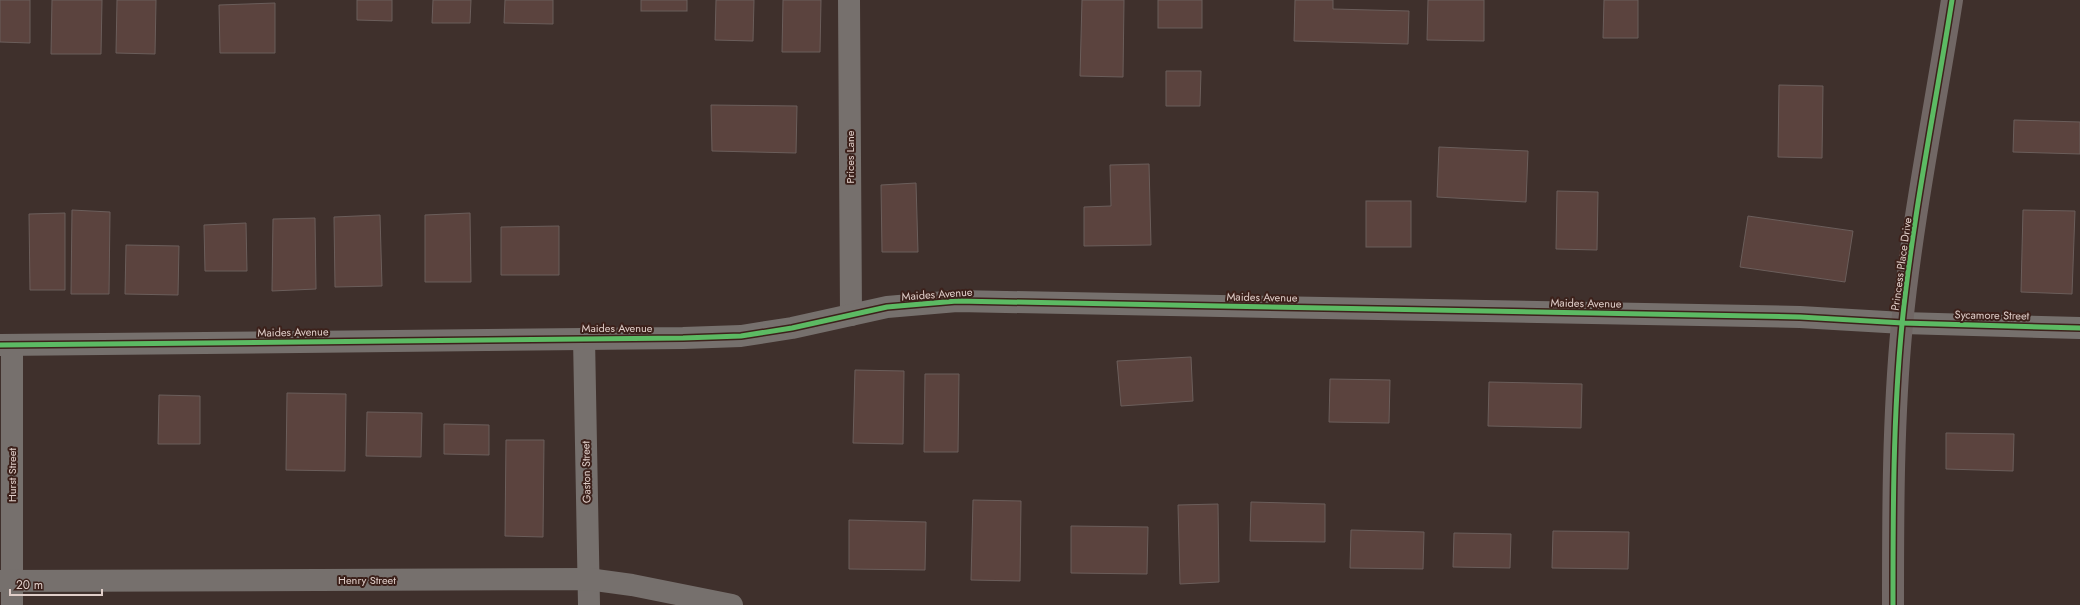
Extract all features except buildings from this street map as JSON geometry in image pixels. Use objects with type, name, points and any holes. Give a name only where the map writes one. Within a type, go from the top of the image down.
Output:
[{"type":"street","name":"Prices Lane","points":[[849,0],[852,315]]},
{"type":"street","name":"Princess Place Drive","points":[[1893,605],[1893,466],[1902,323],[1908,271],[1952,0]]},
{"type":"street","name":"Maides Avenue","points":[[6,345],[741,336],[792,328],[887,308],[958,301],[1792,317],[1902,323]]},
{"type":"street","name":"Sycamore Street","points":[[1902,323],[2080,328]]},
{"type":"street","name":"Gaston Street","points":[[584,338],[589,605]]},
{"type":"street","name":"Hurst Street","points":[[6,345],[6,581],[12,605]]},
{"type":"street","name":"Henry Street","points":[[6,581],[588,579],[632,585],[732,605]]},
{"type":"cycle path","points":[[1893,605],[1893,499],[1895,429],[1902,324],[1918,202],[1952,0]]},
{"type":"cycle path","points":[[0,345],[683,338],[741,336],[792,328],[887,307],[957,301],[1800,317],[1903,323],[2080,328]]}]
